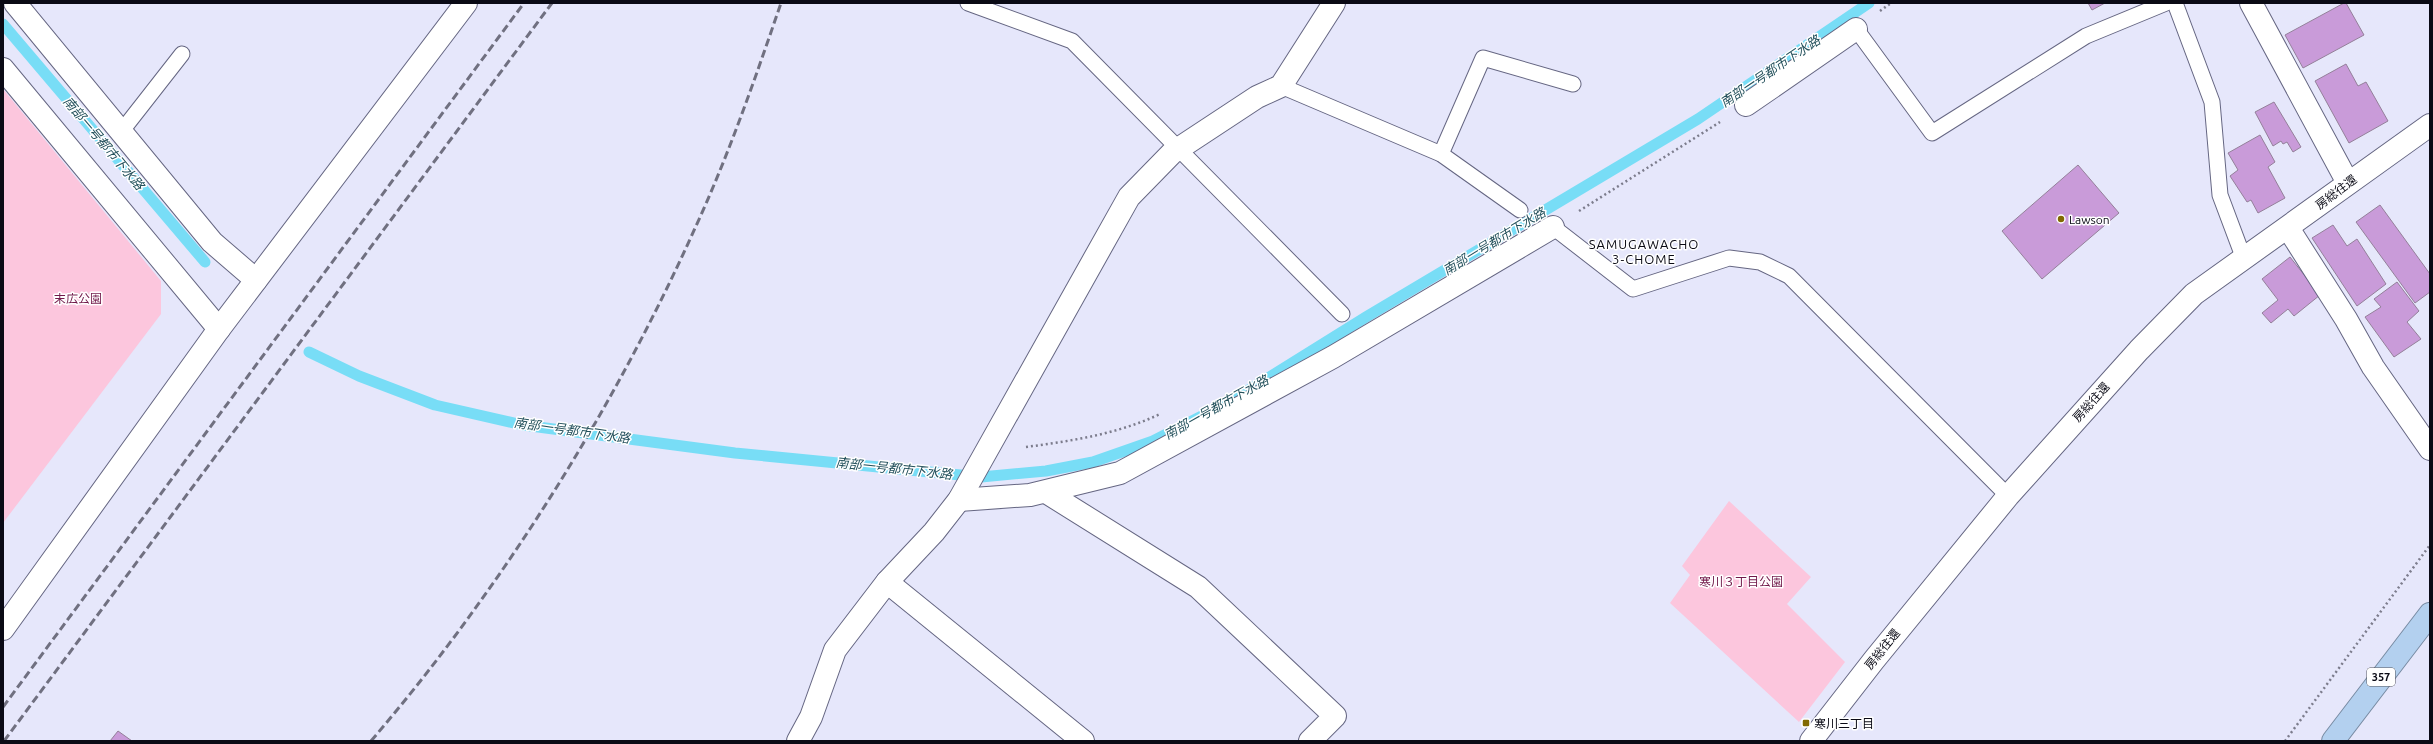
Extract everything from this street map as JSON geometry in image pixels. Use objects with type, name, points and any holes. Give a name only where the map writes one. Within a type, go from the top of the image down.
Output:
[{"type":"highway","name":"357","points":[[2333,741],[2430,614]]},
{"type":"street","points":[[15,3],[212,242],[256,280]]},
{"type":"street","points":[[3,629],[9,607],[466,3]]},
{"type":"street","points":[[798,741],[811,717],[835,650],[887,582],[934,532],[962,494],[985,456],[1129,197],[1178,149],[1257,97],[1281,86],[1334,3]]},
{"type":"street","points":[[2251,3],[2348,182]]},
{"type":"street","points":[[1746,106],[1856,29]]},
{"type":"street","points":[[3,69],[219,329]]},
{"type":"street","name":"房総往還","points":[[1812,741],[1874,660],[2008,496],[2139,350],[2188,300],[2288,228],[2348,182],[2430,125]]},
{"type":"street","points":[[962,494],[1030,495],[1120,473],[1189,437],[1235,410],[1333,357],[1553,227]]},
{"type":"street","points":[[2288,228],[2346,319],[2373,367],[2430,449]]},
{"type":"street","points":[[1046,492],[1198,587],[1336,716],[1310,741]]},
{"type":"street","points":[[887,582],[1083,741]]},
{"type":"lane","points":[[968,3],[1072,41],[1342,314]]},
{"type":"lane","points":[[1856,29],[1932,133],[2086,36],[2166,3]]},
{"type":"lane","points":[[2174,3],[2212,102],[2220,195],[2244,259]]},
{"type":"lane","points":[[121,132],[182,54]]},
{"type":"lane","points":[[1441,154],[1483,58],[1573,84]]},
{"type":"lane","points":[[1281,86],[1441,154],[1520,210]]},
{"type":"lane","points":[[1553,227],[1633,289],[1729,258],[1760,262],[1789,276],[2008,496]]},
{"type":"path","points":[[1553,227],[1746,106]]},
{"type":"path","points":[[985,456],[1135,426],[1161,413]]},
{"type":"path","points":[[2285,741],[2430,545]]},
{"type":"green space","name":"末広公園","points":[[3,89],[161,281],[161,314],[3,523]]},
{"type":"green space","name":"寒川３丁目公園","points":[[1729,501],[1811,577],[1787,604],[1845,662],[1799,722],[1670,603],[1690,575],[1682,566]]},
{"type":"building","points":[[2088,3],[2105,3],[2092,10]]},
{"type":"building","points":[[2346,3],[2364,35],[2303,68],[2285,35]]},
{"type":"building","points":[[2346,64],[2358,86],[2366,82],[2388,121],[2349,143],[2315,81]]},
{"type":"building","points":[[2274,102],[2301,147],[2293,152],[2287,142],[2283,144],[2281,141],[2273,146],[2255,112]]},
{"type":"building","points":[[2260,135],[2275,162],[2268,167],[2285,198],[2258,213],[2251,200],[2247,202],[2230,176],[2238,170],[2228,153]]},
{"type":"building","points":[[2078,165],[2119,213],[2042,279],[2002,231]]},
{"type":"building","points":[[2380,205],[2430,274],[2430,292],[2415,303],[2356,222]]},
{"type":"building","points":[[2333,225],[2347,246],[2357,239],[2386,284],[2357,306],[2312,238]]},
{"type":"building","points":[[2290,257],[2320,295],[2294,316],[2288,309],[2271,323],[2262,313],[2278,300],[2262,279]]},
{"type":"building","points":[[2397,282],[2419,311],[2407,322],[2421,339],[2394,357],[2365,317],[2381,307],[2374,299]]},
{"type":"building","points":[[118,731],[132,741],[110,741]]},
{"type":"waterway","name":"南部一号都市下水路","points":[[1226,404],[1366,317],[1698,119],[1869,3]]},
{"type":"waterway","name":"南部一号都市下水路","points":[[3,24],[205,262]]},
{"type":"waterway","name":"南部一号都市下水路","points":[[309,352],[359,376],[435,405],[523,425],[735,453],[981,477],[1046,471],[1093,462],[1153,441],[1202,416]]},
{"type":"railway","points":[[3,707],[524,3]]},
{"type":"railway","points":[[4,741],[552,3]]},
{"type":"railway","points":[[371,741],[466,622],[552,495],[592,429],[664,294],[708,199],[741,116],[781,3]]},
{"type":"place","name":"Lawson","points":[[2061,219]]},
{"type":"place","name":"寒川三丁目","points":[[1806,723]]},
{"type":"district","name":"SAMUGAWACHO 3-CHOME","points":[[1644,252]]}]
